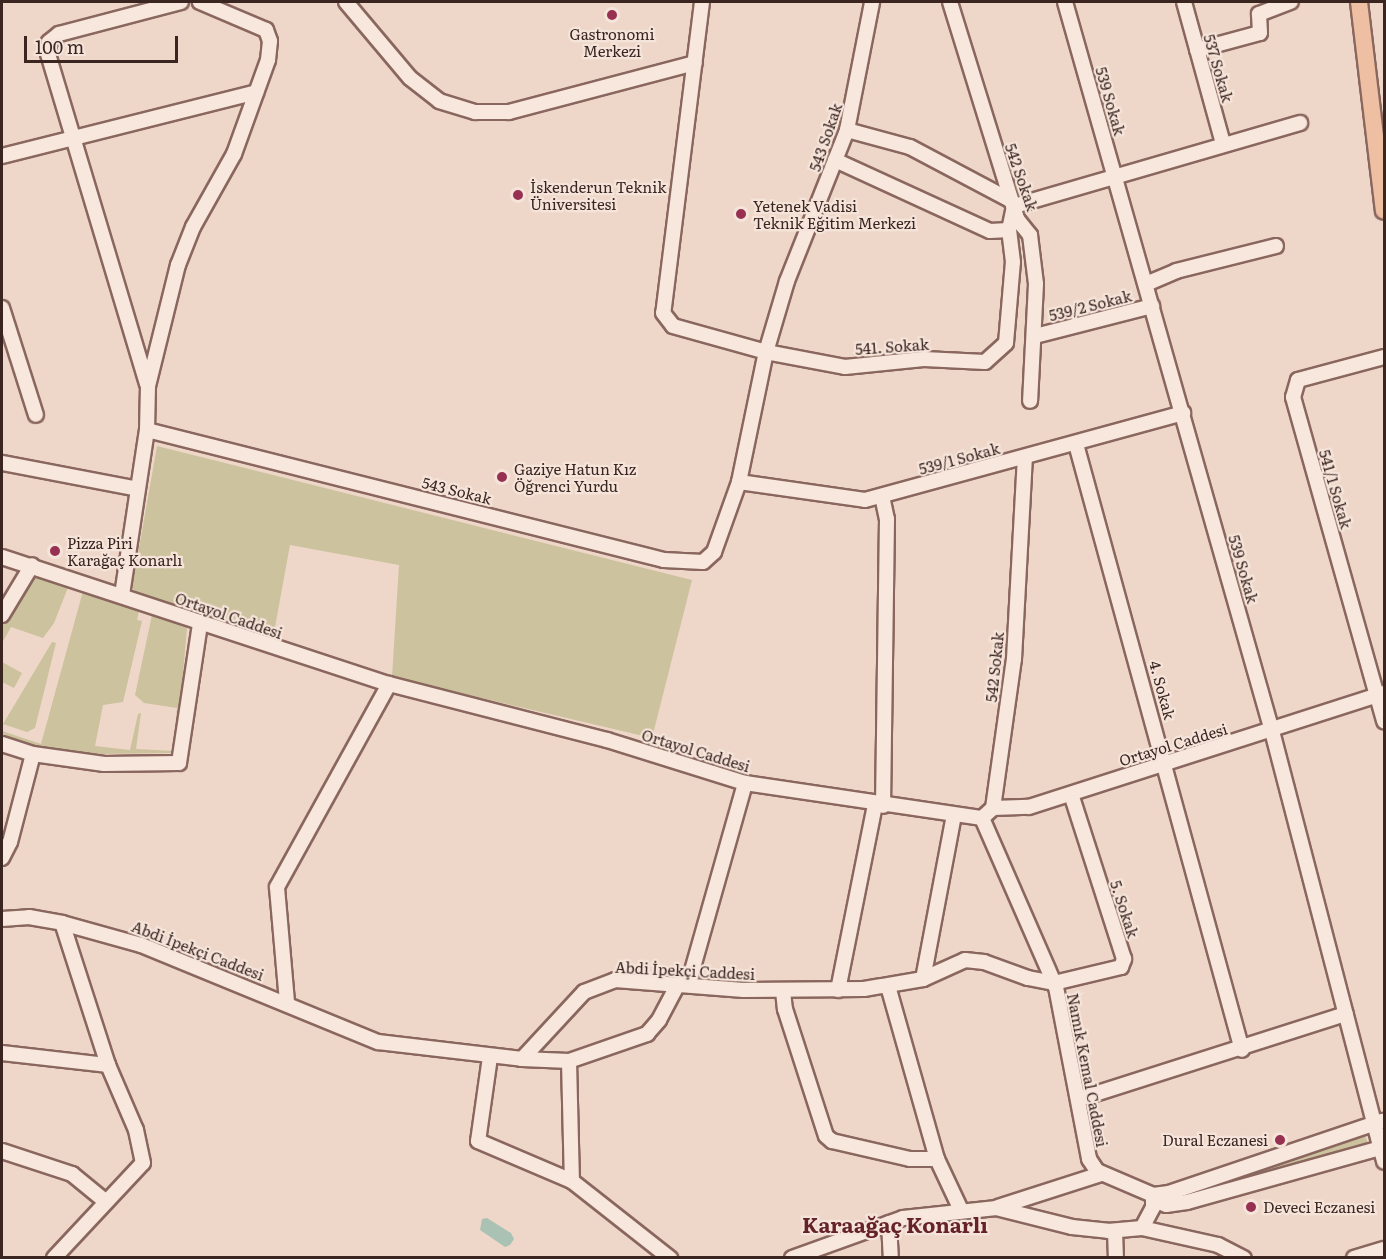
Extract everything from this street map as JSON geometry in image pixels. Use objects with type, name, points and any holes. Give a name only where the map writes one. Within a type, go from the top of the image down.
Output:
[{"type":"main road","points":[[1359,2],[1384,211]]},
{"type":"main road","points":[[1372,96],[1384,127]]},
{"type":"street","points":[[148,386],[48,53],[49,42],[59,34],[181,2]]},
{"type":"street","points":[[122,595],[147,430],[148,386],[183,248],[234,154],[268,60],[270,41],[266,30],[200,2]]},
{"type":"street","points":[[346,2],[410,78],[439,101],[475,112],[509,112],[695,63]]},
{"type":"street","name":"541. Sokak","points":[[702,2],[663,313],[673,326],[766,352],[845,367],[924,358],[985,362],[1006,344],[1013,262],[1009,230],[1013,204]]},
{"type":"street","name":"543 Sokak","points":[[147,430],[664,560],[703,562],[714,552],[739,482],[766,352],[787,281],[847,130],[872,2]]},
{"type":"street","name":"542 Sokak","points":[[950,2],[1017,219],[1030,235],[1035,266],[1035,336],[1030,401]]},
{"type":"street","name":"539 Sokak","points":[[1065,2],[1184,413],[1272,731],[1346,1014],[1380,1121],[1384,1162]]},
{"type":"street","name":"537 Sokak","points":[[1184,2],[1223,144]]},
{"type":"street","points":[[1197,50],[1260,33],[1259,14],[1291,2]]},
{"type":"street","points":[[2,156],[73,135],[256,92]]},
{"type":"street","points":[[847,130],[910,147],[1013,204],[1300,123]]},
{"type":"street","points":[[835,160],[990,231],[1009,230]]},
{"type":"street","points":[[1146,284],[1176,272],[1276,246]]},
{"type":"street","name":"539/2 Sokak","points":[[1035,336],[1152,306]]},
{"type":"street","points":[[2,308],[36,415]]},
{"type":"street","name":"541/1 Sokak","points":[[1381,694],[1293,397],[1298,380],[1384,357]]},
{"type":"street","name":"539/1 Sokak","points":[[739,482],[865,500],[1184,413]]},
{"type":"street","name":"4. Sokak","points":[[1076,444],[1166,762],[1242,1050]]},
{"type":"street","name":"542 Sokak","points":[[993,808],[1014,659],[1025,457]]},
{"type":"street","points":[[2,463],[138,489]]},
{"type":"street","points":[[838,990],[879,805],[887,519],[882,496]]},
{"type":"street","name":"Ortayol Caddesi","points":[[2,556],[122,595],[200,624],[389,684],[607,740],[745,783],[879,805],[982,818]]},
{"type":"street","points":[[2,615],[32,565]]},
{"type":"street","points":[[2,744],[33,754],[104,764],[179,763],[200,624]]},
{"type":"street","points":[[287,1002],[277,887],[389,684]]},
{"type":"street","points":[[1381,694],[1384,721]]},
{"type":"street","name":"Ortayol Caddesi","points":[[993,808],[1029,807],[1166,762],[1272,731],[1381,694]]},
{"type":"street","points":[[2,858],[10,842],[33,754]]},
{"type":"street","points":[[522,1059],[569,1061],[647,1034],[659,1020],[683,984],[745,783]]},
{"type":"street","name":"5. Sokak","points":[[1054,983],[1121,967],[1124,959],[1071,794]]},
{"type":"street","points":[[982,818],[993,808]]},
{"type":"street","points":[[923,979],[954,815]]},
{"type":"street","name":"Namık Kemal Caddesi","points":[[982,818],[1054,983],[1079,1099],[1089,1159],[1101,1174]]},
{"type":"street","name":"Abdi İpekçi Caddesi","points":[[2,919],[29,917],[62,923],[141,945],[287,1002],[378,1042],[522,1059],[592,987],[615,980],[783,991],[838,990],[888,986],[923,979],[974,960],[1054,983]]},
{"type":"street","points":[[54,1257],[143,1163],[136,1130],[108,1065],[62,923]]},
{"type":"street","points":[[888,986],[938,1159],[961,1210]]},
{"type":"street","points":[[783,991],[785,1009],[826,1136],[832,1141],[910,1159],[938,1159]]},
{"type":"street","points":[[1079,1099],[1242,1050],[1346,1014]]},
{"type":"street","points":[[2,1053],[108,1065]]},
{"type":"street","points":[[490,1057],[478,1141],[572,1181],[670,1257]]},
{"type":"street","points":[[569,1061],[572,1181]]},
{"type":"street","points":[[1154,1197],[1380,1121]]},
{"type":"street","points":[[792,1257],[889,1223],[961,1210],[996,1208],[1101,1174],[1154,1197],[1166,1205],[1187,1203],[1383,1148]]},
{"type":"street","points":[[2,1150],[72,1174],[105,1201]]},
{"type":"street","points":[[1142,1228],[1154,1197]]},
{"type":"street","points":[[996,1208],[1052,1224],[1115,1231],[1142,1228],[1206,1241],[1243,1257]]},
{"type":"street","points":[[889,1223],[891,1257]]},
{"type":"street","points":[[1115,1231],[1116,1257]]},
{"type":"street","points":[[1354,1257],[1384,1249]]},
{"type":"shaded area","points":[[157,446],[692,580],[652,738],[392,677],[399,565],[290,545],[273,638],[141,598],[132,588]]},
{"type":"shaded area","points":[[32,572],[69,585],[54,623],[43,638],[11,627],[2,643],[2,625]]},
{"type":"shaded area","points":[[83,591],[139,611],[137,620],[142,621],[123,702],[103,705],[95,746],[130,750],[138,714],[141,713],[136,749],[173,751],[177,708],[144,703],[135,695],[152,615],[187,628],[176,753],[101,754],[42,748],[2,734],[2,731],[41,744]]},
{"type":"shaded area","points":[[52,642],[56,643],[35,728],[27,732],[3,724]]},
{"type":"shaded area","points":[[2,662],[22,673],[14,688],[2,682]]},
{"type":"shaded area","points":[[1364,1133],[1369,1146],[1182,1197],[1177,1195]]},
{"type":"shaded area","points":[[487,1218],[511,1233],[514,1239],[510,1245],[505,1247],[480,1230],[482,1219]]},
{"type":"place","name":"Gastronomi Merkezi","points":[[612,15]]},
{"type":"place","name":"İskenderun Teknik Üniversitesi","points":[[518,195]]},
{"type":"place","name":"Yetenek Vadisi Teknik Eğitim Merkezi","points":[[741,214]]},
{"type":"place","name":"Gaziye Hatun Kız Öğrenci Yurdu","points":[[502,477]]},
{"type":"place","name":"Pizza Piri Karağaç Konarlı","points":[[55,551]]},
{"type":"place","name":"Dural Eczanesi","points":[[1280,1140]]},
{"type":"place","name":"Deveci Eczanesi","points":[[1251,1207]]},
{"type":"district","name":"Karaağaç Konarlı","points":[[895,1224]]}]
